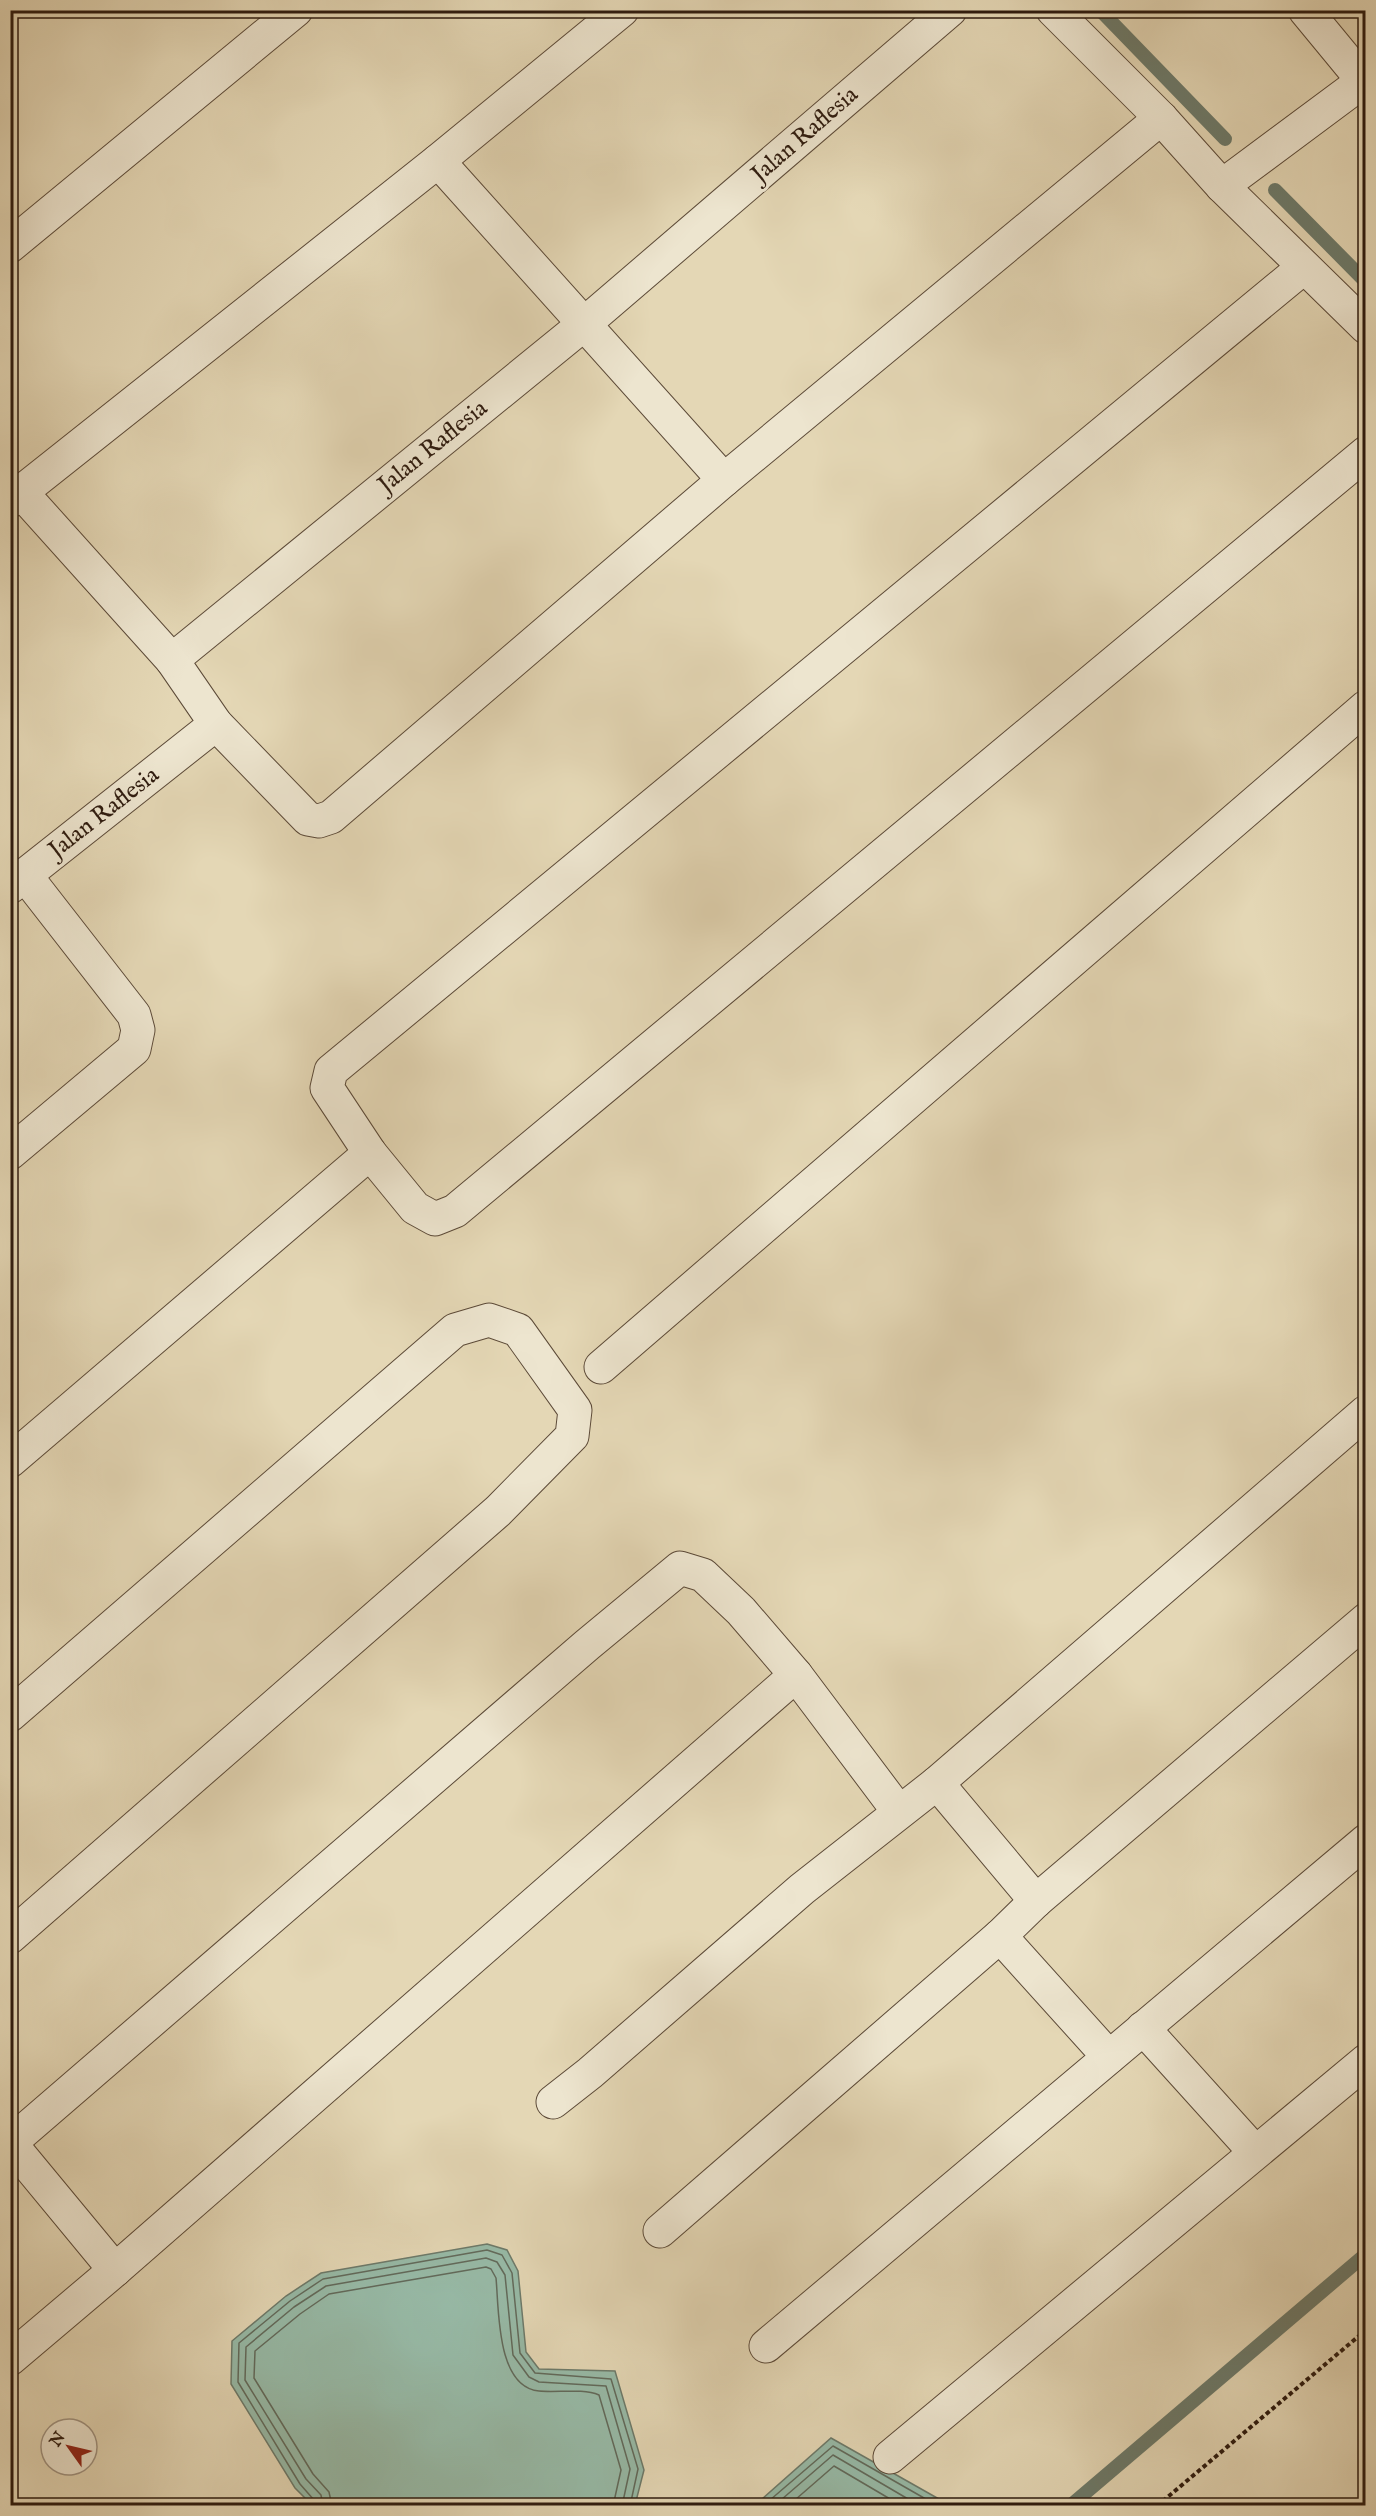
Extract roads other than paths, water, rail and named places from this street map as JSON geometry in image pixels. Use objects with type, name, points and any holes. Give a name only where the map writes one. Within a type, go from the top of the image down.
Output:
[{"type":"street","points":[[10,246],[296,10]]},
{"type":"street","points":[[622,10],[438,161],[16,496],[171,660],[216,724],[308,819],[319,821],[331,817],[724,480],[1161,118]]},
{"type":"street","name":"Jalan Raflesia","points":[[171,660],[583,325],[950,10]]},
{"type":"street","points":[[1053,10],[1161,118],[1221,186],[1365,327]]},
{"type":"street","points":[[1221,186],[1365,81],[1305,10]]},
{"type":"street","points":[[438,161],[724,480]]},
{"type":"street","points":[[1304,267],[331,1071],[327,1088],[370,1153],[414,1208],[435,1219],[455,1211],[1365,453]]},
{"type":"street","points":[[601,1367],[1365,707]]},
{"type":"street","name":"Jalan Raflesia","points":[[18,881],[216,724]]},
{"type":"street","points":[[10,1153],[134,1049],[138,1030],[134,1015],[18,881]]},
{"type":"street","points":[[10,1461],[370,1153]]},
{"type":"street","points":[[10,1715],[455,1330],[489,1320],[518,1330],[575,1410],[572,1436],[498,1511],[10,1936]]},
{"type":"street","points":[[553,2102],[590,2073],[802,1889],[937,1783],[1365,1413]]},
{"type":"street","points":[[115,2271],[11,2143],[587,1645],[680,1568],[703,1575],[741,1611],[796,1675],[898,1812]]},
{"type":"street","points":[[660,2231],[1000,1936],[1035,1901],[1365,1620]]},
{"type":"street","points":[[10,2359],[115,2271],[796,1675]]},
{"type":"street","points":[[937,1783],[1035,1901]]},
{"type":"street","points":[[766,2346],[1365,1841]]},
{"type":"street","points":[[1000,1936],[1109,2057]]},
{"type":"street","points":[[1143,2028],[1254,2152]]},
{"type":"street","points":[[891,2457],[1365,2061]]},
{"type":"water","points":[[487,2244],[507,2250],[518,2271],[526,2352],[539,2369],[615,2371],[644,2470],[635,2505],[312,2505],[295,2488],[231,2384],[232,2341],[286,2296],[321,2273]]},
{"type":"water","points":[[831,2438],[946,2503],[943,2506],[754,2506]]},
{"type":"waterway","points":[[1100,10],[1225,139]]},
{"type":"waterway","points":[[1275,190],[1366,282]]},
{"type":"waterway","points":[[1070,2506],[1366,2254]]}]
